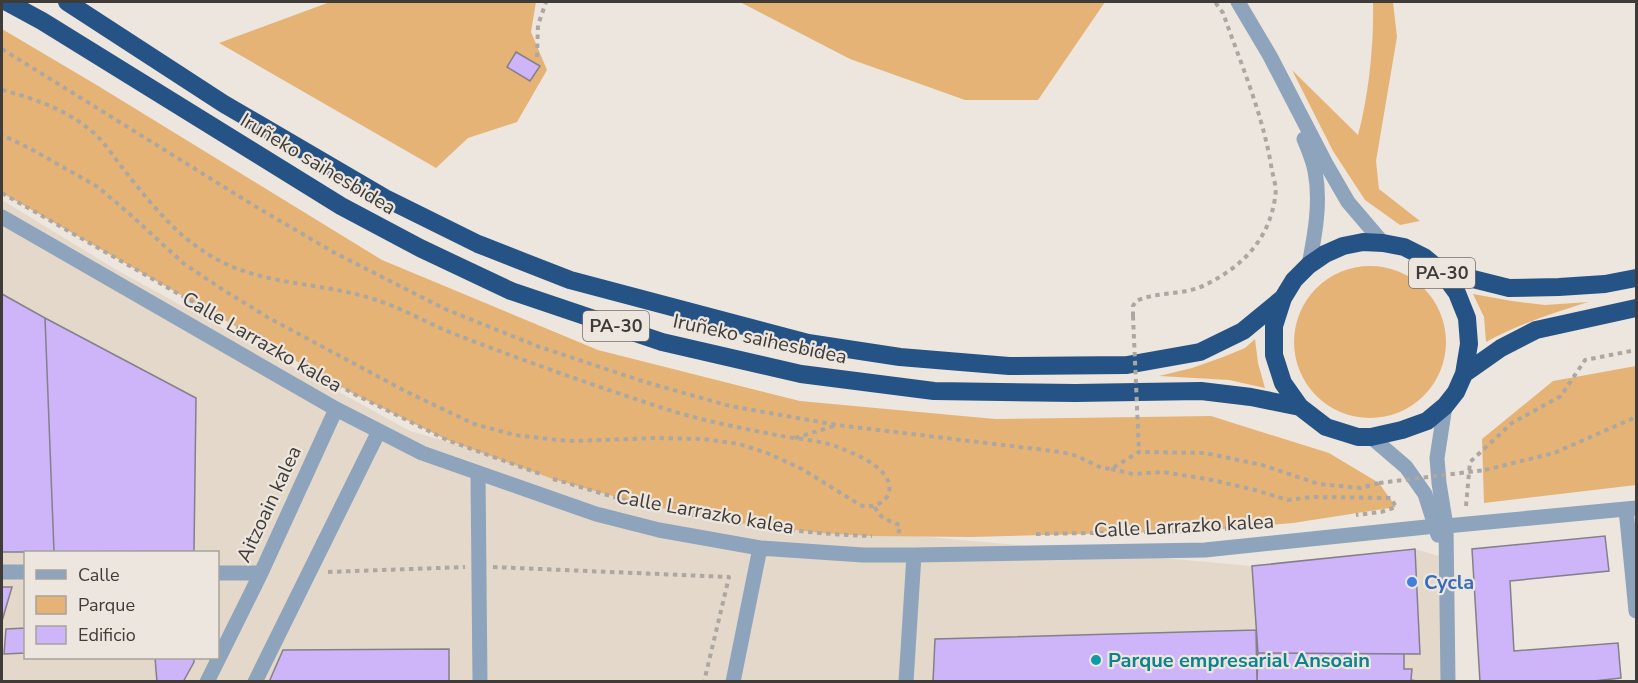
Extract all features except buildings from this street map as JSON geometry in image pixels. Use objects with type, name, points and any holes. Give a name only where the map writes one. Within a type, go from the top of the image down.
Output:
[{"type":"highway","name":"Iruñeko saihesbidea","points":[[7,2],[52,27],[341,206],[420,248],[511,291],[662,342],[801,374],[934,391],[1201,392],[1251,397],[1300,406]]},
{"type":"highway","name":"Iruñeko saihesbidea","points":[[67,2],[224,104],[384,198],[478,244],[570,280],[808,343],[900,357],[1009,366],[1127,365],[1200,352],[1243,331],[1283,298]]},
{"type":"highway","name":"PA-30","points":[[1383,243],[1404,248],[1424,257],[1441,271],[1457,293],[1467,318],[1469,344],[1464,374],[1456,392],[1445,406],[1427,421],[1402,430],[1371,437],[1358,436],[1326,427],[1300,406],[1283,383],[1274,355],[1274,326],[1283,298],[1294,280],[1309,265],[1343,246],[1383,243]]},
{"type":"highway","name":"PA-30","points":[[1441,271],[1509,288],[1593,285],[1636,278]]},
{"type":"highway","name":"PA-30","points":[[1464,374],[1501,348],[1536,330],[1636,308]]},
{"type":"street","points":[[1238,2],[1270,56],[1348,202],[1383,243]]},
{"type":"street","points":[[1289,94],[1315,170],[1318,205],[1309,265]]},
{"type":"street","name":"Calle Larrazko kalea","points":[[2,217],[336,409],[422,453],[596,514],[659,530],[760,548],[863,555],[1205,550],[1631,508]]},
{"type":"street","points":[[1445,406],[1437,458],[1441,526],[1446,558],[1448,681]]},
{"type":"street","name":"Aitzoain kalea","points":[[219,657],[261,573],[336,409]]},
{"type":"street","points":[[255,681],[379,431]]},
{"type":"street","points":[[1371,437],[1406,467],[1425,494],[1441,526]]},
{"type":"street","points":[[478,474],[480,681]]},
{"type":"street","points":[[1631,508],[1636,611]]},
{"type":"street","points":[[733,681],[760,548]]},
{"type":"street","points":[[906,681],[914,555]]},
{"type":"street","points":[[2,572],[24,572]]},
{"type":"street","points":[[219,573],[261,573]]},
{"type":"street","name":"Aitzoain kalea","points":[[207,681],[218,659]]},
{"type":"path","points":[[537,57],[537,26],[546,2]]},
{"type":"path","points":[[1139,452],[1133,306],[1141,298],[1167,295],[1204,286],[1232,270],[1247,258],[1271,218],[1276,195],[1269,148],[1223,13],[1215,2]]},
{"type":"path","points":[[2,49],[335,254],[445,309],[537,346],[645,382],[730,406],[837,424],[1061,452],[1077,456],[1102,468],[1133,474],[1163,472],[1212,480],[1288,500],[1311,497],[1391,498],[1396,507],[1381,513],[1348,516]]},
{"type":"path","points":[[2,90],[36,99],[61,111],[89,129],[162,217],[195,246],[228,266],[248,274],[369,297],[399,308],[446,331],[511,356],[674,411],[779,436],[835,446],[861,457],[878,468],[887,478],[890,486],[887,498],[874,507],[865,507],[802,469],[768,453],[739,444],[657,438],[557,440],[515,435],[474,424],[405,391],[269,318],[183,263],[98,187],[2,135]]},
{"type":"path","points":[[2,193],[354,394],[447,440],[553,479],[640,504],[738,523],[821,533],[879,536]]},
{"type":"path","points":[[1466,506],[1470,462],[1512,423],[1561,396],[1585,360],[1636,351]]},
{"type":"path","points":[[1111,469],[1139,452],[1205,453],[1262,465],[1318,484],[1361,488],[1379,483],[1485,470],[1554,453],[1636,417]]},
{"type":"path","points":[[794,438],[837,424]]},
{"type":"path","points":[[874,507],[884,519],[900,525],[898,536]]},
{"type":"path","points":[[1026,534],[1200,531],[1258,526]]},
{"type":"path","points":[[888,536],[905,536]]},
{"type":"path","points":[[309,573],[479,566],[729,577],[704,681]]},
{"type":"shaded area","points":[[2,200],[115,269],[410,431],[715,518],[1252,566],[1415,549],[1446,558],[1447,681],[2,681]]},
{"type":"green space","points":[[330,2],[536,2],[531,32],[547,70],[517,122],[468,138],[436,168],[219,43]]},
{"type":"green space","points":[[740,2],[1105,2],[1038,100],[965,100],[850,59]]},
{"type":"green space","points":[[1373,2],[1393,2],[1397,37],[1376,161],[1379,189],[1420,221],[1400,225],[1365,200],[1333,151],[1292,70],[1358,135],[1370,69]]},
{"type":"green space","points":[[2,29],[382,260],[598,350],[800,401],[995,419],[1211,416],[1329,453],[1379,483],[1396,507],[1293,523],[1200,531],[971,537],[870,536],[821,533],[738,523],[641,504],[553,479],[447,440],[354,394],[2,193]]},
{"type":"green space","points":[[1370,266],[1385,267],[1399,272],[1424,288],[1440,313],[1445,327],[1445,357],[1440,371],[1424,396],[1399,412],[1385,417],[1370,418],[1355,417],[1341,412],[1316,396],[1300,371],[1295,357],[1294,342],[1295,327],[1300,313],[1316,288],[1341,272],[1355,267]]},
{"type":"green space","points":[[1473,294],[1545,305],[1588,302],[1524,324],[1486,342],[1484,317]]},
{"type":"green space","points":[[1255,339],[1258,363],[1265,388],[1229,380],[1159,376],[1223,357],[1245,348]]},
{"type":"green space","points":[[1636,366],[1636,485],[1484,503],[1482,439],[1553,381]]},
{"type":"place","name":"Cycla","points":[[1412,582]]},
{"type":"place","name":"Parque empresarial Ansoain","points":[[1096,660]]}]
